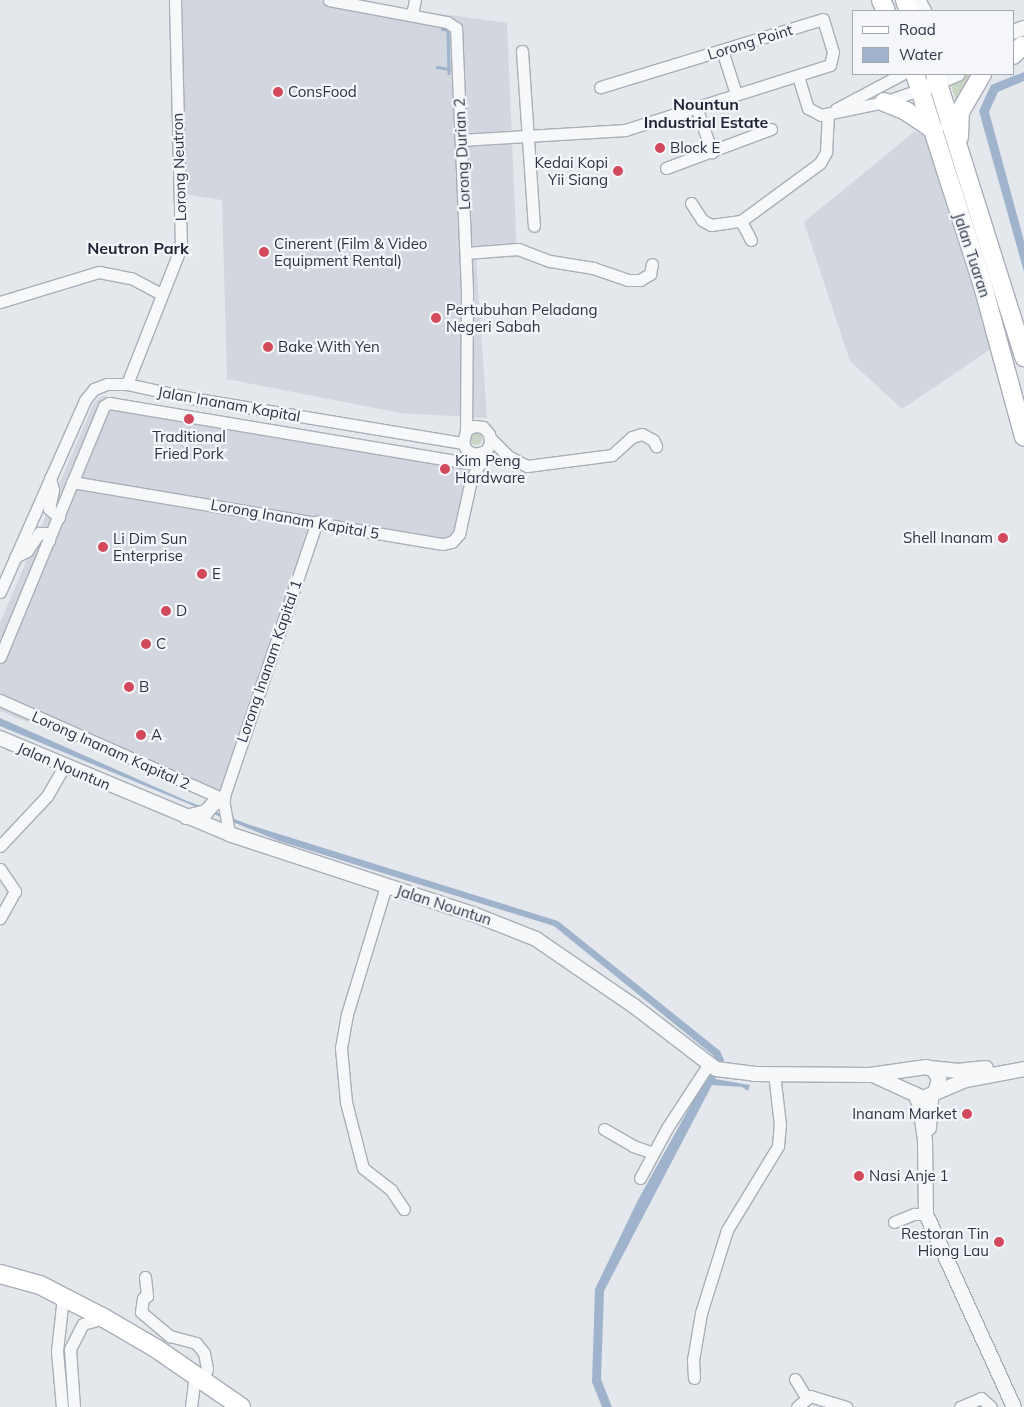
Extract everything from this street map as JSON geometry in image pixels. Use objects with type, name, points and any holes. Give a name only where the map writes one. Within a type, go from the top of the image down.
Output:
[{"type":"main road","points":[[960,159],[960,112],[981,75]]},
{"type":"main road","name":"Jalan Tuaran","points":[[937,78],[960,159],[1024,357]]},
{"type":"main road","name":"Jalan Tuaran","points":[[918,81],[982,286],[1024,437]]},
{"type":"main road","points":[[884,102],[906,110],[934,130]]},
{"type":"main road","points":[[0,1274],[40,1285],[104,1318],[241,1407]]},
{"type":"street","name":"Lorong Neutron","points":[[127,384],[161,294],[178,258],[181,238],[176,0]]},
{"type":"street","name":"Lorong Durian 2","points":[[329,0],[447,22],[456,28],[466,253],[468,412],[466,430]]},
{"type":"street","points":[[412,15],[415,0]]},
{"type":"street","name":"Lorong Point","points":[[600,87],[823,19],[833,52],[830,65],[798,76]]},
{"type":"street","points":[[1017,45],[1024,28]]},
{"type":"street","points":[[722,50],[736,94]]},
{"type":"street","points":[[522,51],[526,137],[534,226]]},
{"type":"street","points":[[828,114],[900,75]]},
{"type":"street","points":[[462,140],[625,130],[798,76],[808,108],[821,115],[884,102],[918,81],[953,75]]},
{"type":"street","points":[[696,107],[712,152]]},
{"type":"street","points":[[691,203],[702,220],[711,225],[741,221],[820,163],[826,152],[828,114]]},
{"type":"street","points":[[666,168],[771,129]]},
{"type":"street","points":[[741,221],[751,240]]},
{"type":"street","points":[[466,253],[518,249],[550,261],[592,268],[628,280],[640,280],[650,274],[652,264]]},
{"type":"street","points":[[0,302],[99,272],[131,278],[161,294]]},
{"type":"street","name":"Jalan Inanam Kapital","points":[[0,592],[85,400],[94,389],[107,384],[127,384],[191,398],[465,447]]},
{"type":"street","points":[[0,658],[104,406],[110,403],[469,463]]},
{"type":"street","points":[[468,412],[508,456],[527,466],[612,456],[632,437],[642,434],[653,440],[656,446]]},
{"type":"street","points":[[474,426],[488,434],[485,451],[476,454],[465,447],[466,430],[474,426]]},
{"type":"street","name":"Lorong Inanam Kapital 5","points":[[72,482],[444,544],[452,542],[459,534],[470,480],[469,463],[465,447]]},
{"type":"street","name":"Lorong Inanam Kapital 5","points":[[470,480],[485,451]]},
{"type":"street","name":"Jalan Inanam Kapital","points":[[50,477],[53,490],[49,509],[59,517]]},
{"type":"street","points":[[33,520],[54,528]]},
{"type":"street","name":"Lorong Inanam Kapital 1","points":[[223,800],[316,522]]},
{"type":"street","name":"Jalan Inanam Kapital","points":[[15,557],[26,551],[39,533],[46,533],[49,540]]},
{"type":"street","name":"Lorong Inanam Kapital 2","points":[[0,700],[223,800]]},
{"type":"street","name":"Jalan Nountun","points":[[0,738],[64,767],[229,834],[386,886],[536,939],[634,1006],[708,1065],[723,1070],[870,1075],[923,1068],[957,1071],[1024,1060]]},
{"type":"street","points":[[0,846],[47,796],[64,767]]},
{"type":"street","points":[[186,817],[201,815],[214,803],[223,800],[229,834]]},
{"type":"street","points":[[0,869],[14,891],[0,918]]},
{"type":"street","points":[[386,886],[347,1014],[341,1048],[346,1102],[358,1156],[363,1168],[391,1190],[404,1209]]},
{"type":"street","points":[[640,1178],[653,1153],[708,1065]]},
{"type":"street","points":[[983,1068],[1024,1065]]},
{"type":"street","points":[[1014,1407],[926,1214],[925,1142],[920,1104],[909,1080],[923,1068],[939,1079],[933,1094],[928,1142],[930,1213],[1019,1407]]},
{"type":"street","name":"Jalan Nountun","points":[[870,1075],[914,1094],[933,1094],[966,1080],[1024,1069]]},
{"type":"street","points":[[694,1378],[693,1360],[701,1313],[727,1230],[778,1146],[780,1125],[774,1073]]},
{"type":"street","points":[[604,1129],[633,1146],[653,1153]]},
{"type":"street","points":[[894,1222],[914,1214],[926,1214]]},
{"type":"street","points":[[145,1277],[147,1296],[142,1298],[141,1312],[170,1336],[196,1344],[204,1353],[207,1369],[198,1378],[191,1407]]},
{"type":"street","points":[[62,1407],[57,1351],[64,1297]]},
{"type":"street","points":[[74,1407],[70,1349],[82,1324],[104,1318]]},
{"type":"street","points":[[794,1379],[806,1397],[846,1407]]},
{"type":"street","points":[[796,1407],[806,1397]]},
{"type":"street","points":[[960,1407],[981,1398],[991,1407]]},
{"type":"shaded area","points":[[171,0],[340,0],[507,23],[517,257],[476,258],[487,418],[400,413],[227,379],[222,200],[176,193]]},
{"type":"shaded area","points":[[914,132],[925,135],[994,347],[902,409],[850,361],[804,222]]},
{"type":"shaded area","points":[[101,396],[458,456],[464,473],[466,482],[455,529],[448,539],[320,520],[301,588],[228,802],[0,711],[0,623],[93,405]]},
{"type":"green space","points":[[962,75],[978,75],[959,109],[949,80]]},
{"type":"green space","points":[[474,433],[478,433],[482,439],[478,445],[474,445],[470,441],[470,437]]},
{"type":"water","points":[[1024,72],[1024,81],[998,92],[989,112],[1024,241],[1024,272],[979,111],[991,85]]},
{"type":"water","points":[[0,718],[187,801],[250,825],[558,921],[720,1051],[724,1060],[715,1079],[750,1085],[748,1091],[742,1087],[712,1085],[604,1291],[601,1379],[612,1407],[602,1407],[592,1382],[595,1289],[638,1200],[707,1076],[714,1056],[554,926],[279,841],[0,726]]},
{"type":"waterway","points":[[442,29],[448,30],[449,73]]},
{"type":"waterway","points":[[437,67],[449,69]]},
{"type":"place","name":"ConsFood","points":[[278,92]]},
{"type":"place","name":"Block E","points":[[660,148]]},
{"type":"place","name":"Kedai Kopi Yii Siang","points":[[618,171]]},
{"type":"place","name":"Cinerent (Film & Video Equipment Rental)","points":[[264,252]]},
{"type":"place","name":"Pertubuhan Peladang Negeri Sabah","points":[[436,318]]},
{"type":"place","name":"Bake With Yen","points":[[268,347]]},
{"type":"place","name":"Traditional Fried Pork","points":[[189,419]]},
{"type":"place","name":"Kim Peng Hardware","points":[[445,469]]},
{"type":"place","name":"Shell Inanam","points":[[1003,538]]},
{"type":"place","name":"Li Dim Sun Enterprise","points":[[103,547]]},
{"type":"place","name":"E","points":[[202,574]]},
{"type":"place","name":"D","points":[[166,611]]},
{"type":"place","name":"C","points":[[146,644]]},
{"type":"place","name":"B","points":[[129,687]]},
{"type":"place","name":"A","points":[[141,735]]},
{"type":"place","name":"Inanam Market","points":[[967,1114]]},
{"type":"place","name":"Nasi Anje 1","points":[[859,1176]]},
{"type":"place","name":"Restoran Tin Hiong Lau","points":[[999,1242]]},
{"type":"district","name":"Nountun Industrial Estate","points":[[706,113]]},
{"type":"district","name":"Neutron Park","points":[[138,248]]}]
